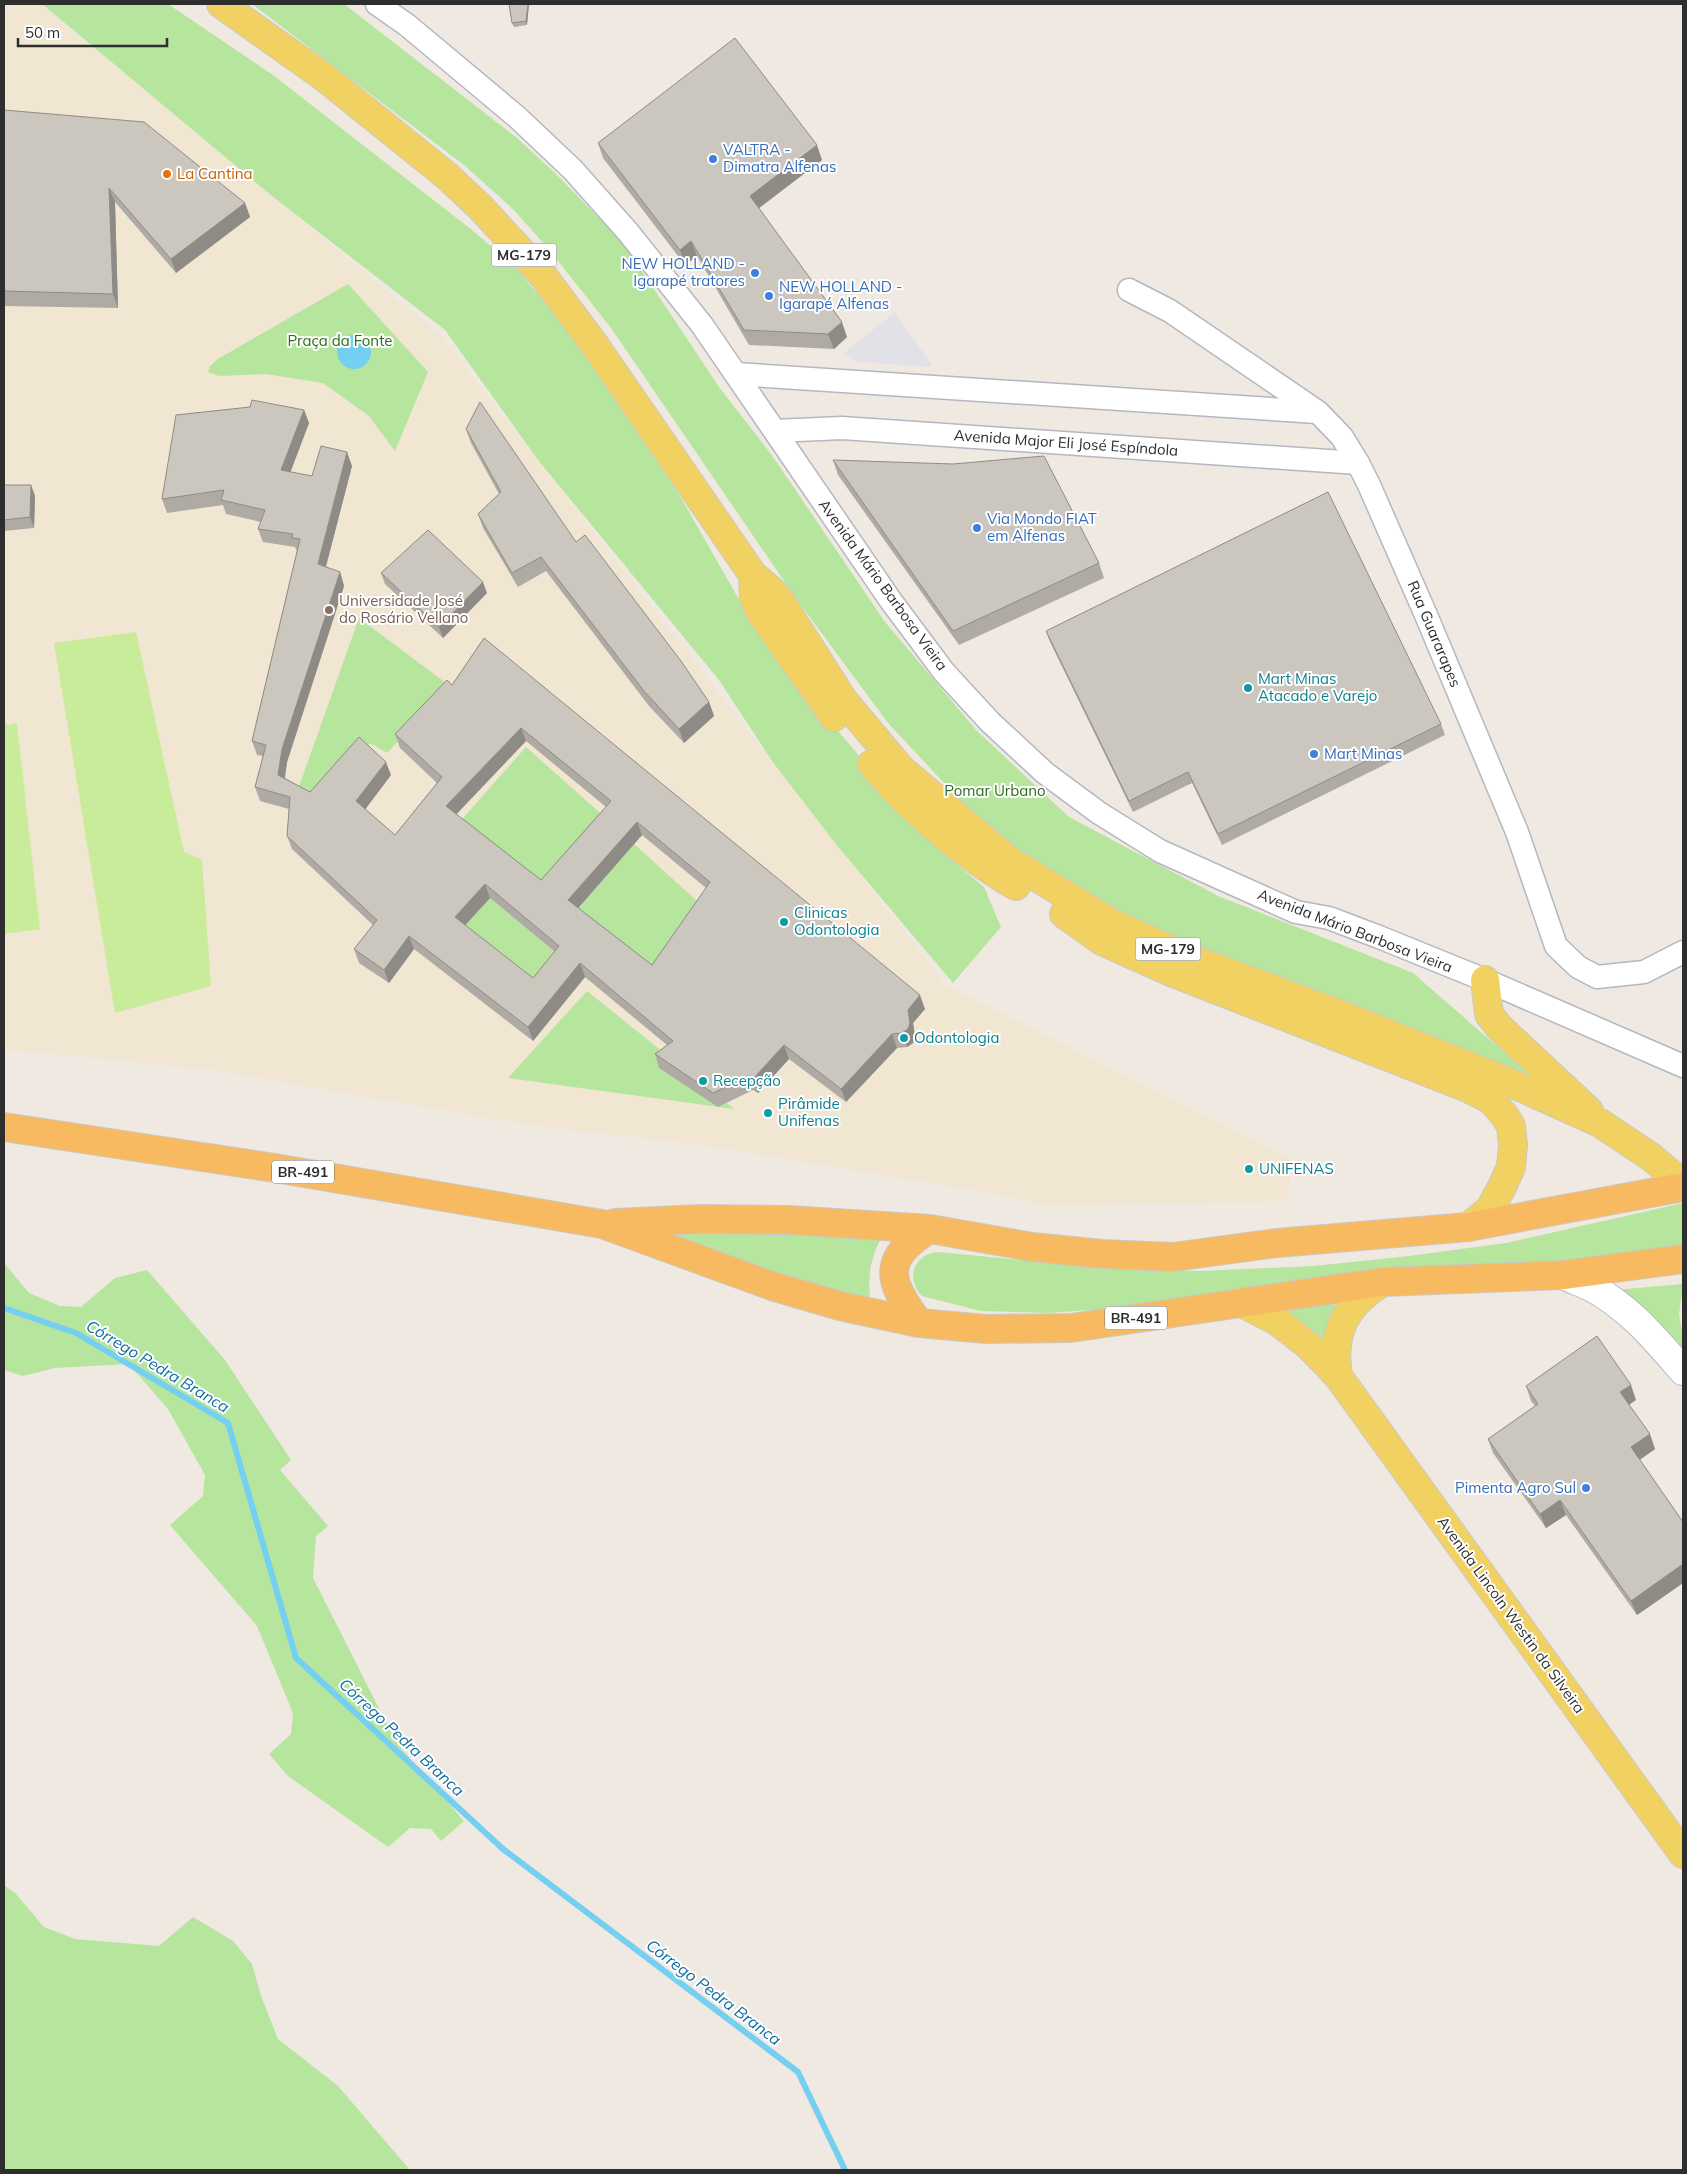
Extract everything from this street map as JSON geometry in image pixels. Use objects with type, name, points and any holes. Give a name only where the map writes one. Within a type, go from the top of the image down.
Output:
[{"type":"highway","name":"BR-491","points":[[4,1127],[275,1168],[602,1224],[772,1286],[840,1306],[919,1323],[986,1329],[1071,1328],[1383,1282],[1563,1275],[1683,1259]]},
{"type":"highway","name":"BR-491","points":[[602,1224],[702,1219],[789,1220],[930,1229],[1032,1247],[1102,1254],[1173,1257],[1277,1243],[1468,1227],[1683,1186]]},
{"type":"highway","points":[[919,1323],[901,1299],[895,1284],[894,1267],[900,1254],[911,1240],[930,1229]]},
{"type":"main road","name":"MG-179","points":[[221,4],[324,77],[447,176],[481,208],[541,273],[594,344],[753,576],[772,590],[781,602],[844,701],[901,769],[1010,861],[1112,923],[1187,957],[1342,1015],[1508,1082],[1600,1123],[1651,1157],[1683,1186]]},
{"type":"main road","name":"MG-179","points":[[753,576],[754,598],[760,612],[828,709],[887,782],[948,837],[1004,880],[1070,918],[1102,941],[1171,972],[1468,1088],[1490,1100],[1511,1126],[1513,1145],[1511,1167],[1490,1209],[1468,1227]]},
{"type":"main road","points":[[1485,980],[1489,1014],[1494,1021],[1600,1123]]},
{"type":"main road","points":[[1563,1275],[1591,1287],[1616,1302],[1652,1335],[1683,1371]]},
{"type":"main road","points":[[1338,1376],[1336,1352],[1340,1328],[1357,1301],[1383,1282]]},
{"type":"main road","name":"Avenida Lincoln Westin da Silveira","points":[[1240,1302],[1283,1326],[1309,1346],[1338,1376],[1683,1854]]},
{"type":"street","name":"Avenida Mário Barbosa Vieira","points":[[378,4],[407,25],[517,117],[573,170],[634,240],[702,325],[891,601],[944,672],[990,722],[1045,773],[1099,813],[1160,851],[1296,912],[1330,918],[1485,980],[1683,1066]]},
{"type":"street","name":"Rua Guararapes","points":[[1129,290],[1170,312],[1318,412],[1342,437],[1358,463],[1426,615],[1517,832],[1556,946],[1578,967],[1598,977],[1644,972],[1683,952]]},
{"type":"street","points":[[736,374],[1318,412]]},
{"type":"street","name":"Avenida Major Eli José Espíndola","points":[[775,431],[842,428],[1358,463]]},
{"type":"shaded area","name":"Universidade José do Rosário Vellano","points":[[4,4],[41,4],[442,337],[946,985],[1290,1158],[1289,1201],[1048,1206],[1005,1195],[716,1147],[524,1124],[207,1069],[4,1049]]},
{"type":"shaded area","points":[[895,312],[933,367],[857,362],[844,353]]},
{"type":"green space","points":[[42,4],[168,4],[273,75],[472,230],[519,271],[568,332],[680,496],[737,596],[823,713],[937,848],[984,887],[1001,927],[953,983],[839,848],[772,761],[719,680],[538,460],[445,330],[272,196]]},
{"type":"green space","name":"Pomar Urbano","points":[[252,4],[344,4],[517,138],[558,176],[624,244],[719,387],[771,454],[885,622],[977,731],[1069,817],[1218,896],[1413,973],[1530,1075],[1194,948],[1100,904],[1052,875],[974,815],[888,723],[795,597],[611,328],[547,247],[512,208],[464,165]]},
{"type":"green space","name":"Praça da Fonte","points":[[348,284],[428,372],[395,451],[369,416],[323,383],[266,374],[219,376],[208,372],[210,366],[218,359]]},
{"type":"green space","points":[[359,618],[450,686],[387,753],[370,743],[315,805],[296,795]]},
{"type":"green space","points":[[136,632],[184,852],[202,860],[211,986],[115,1013],[54,643]]},
{"type":"green space","points":[[17,723],[40,929],[4,934],[4,725]]},
{"type":"green space","points":[[526,747],[608,820],[546,890],[457,825]]},
{"type":"green space","points":[[634,844],[707,910],[642,975],[572,915]]},
{"type":"green space","points":[[490,898],[564,960],[538,992],[460,931]]},
{"type":"green space","points":[[587,991],[734,1109],[508,1078]]},
{"type":"green space","points":[[1683,1203],[1683,1253],[1105,1309],[1047,1313],[981,1311],[922,1296],[914,1282],[913,1275],[918,1262],[923,1257],[938,1252],[1095,1267],[1201,1271],[1314,1266],[1506,1243]]},
{"type":"green space","points":[[655,1232],[847,1234],[880,1240],[870,1268],[870,1298],[833,1294]]},
{"type":"green space","points":[[4,1263],[29,1293],[60,1306],[81,1307],[115,1278],[147,1270],[225,1360],[291,1460],[280,1470],[328,1526],[316,1536],[313,1578],[396,1742],[464,1821],[441,1841],[431,1829],[410,1828],[388,1847],[288,1776],[269,1754],[291,1734],[293,1713],[257,1626],[170,1525],[203,1496],[205,1475],[168,1409],[129,1364],[55,1368],[23,1376],[4,1370]]},
{"type":"green space","points":[[1683,1284],[1679,1315],[1683,1337],[1683,1363],[1615,1290]]},
{"type":"green space","points":[[1336,1303],[1327,1349],[1280,1310]]},
{"type":"green space","points":[[4,1885],[15,1893],[44,1927],[75,1939],[159,1946],[193,1917],[233,1941],[252,1964],[261,1996],[278,2039],[338,2086],[410,2170],[4,2170]]},
{"type":"water","points":[[354,335],[366,340],[371,352],[366,364],[354,369],[342,364],[337,352],[342,340]]},
{"type":"building","points":[[509,4],[528,4],[526,21],[512,23]]},
{"type":"building","name":"VALTRA - Dimatra Alfenas","points":[[735,38],[817,145],[750,196],[842,322],[828,334],[744,330],[691,241],[680,250],[598,143]]},
{"type":"building","points":[[4,110],[144,122],[245,203],[171,259],[109,188],[113,294],[4,291]]},
{"type":"building","points":[[252,400],[304,410],[281,470],[312,476],[321,446],[347,452],[318,564],[340,572],[282,749],[278,775],[310,792],[359,737],[386,762],[356,801],[395,835],[442,777],[395,734],[447,680],[452,685],[484,638],[920,995],[908,1010],[910,1023],[908,1029],[902,1033],[892,1034],[841,1089],[784,1045],[753,1079],[748,1076],[713,1093],[655,1054],[673,1041],[580,963],[528,1027],[409,936],[384,970],[354,949],[377,920],[287,836],[290,797],[255,787],[266,745],[252,741],[300,539],[292,538],[293,534],[258,529],[265,510],[221,500],[224,490],[162,499],[176,415],[250,407]],"holes":[[[521,728],[611,801],[541,880],[446,806]],[[637,822],[710,882],[652,965],[568,900]],[[485,884],[559,946],[533,978],[455,917]]]},
{"type":"building","points":[[480,402],[576,542],[585,535],[681,661],[709,702],[679,729],[644,691],[541,557],[512,573],[478,514],[501,492],[466,429]]},
{"type":"building","name":"Via Mondo FIAT em Alfenas","points":[[1044,456],[1099,563],[953,631],[833,460],[953,464]]},
{"type":"building","points":[[4,485],[31,485],[30,517],[4,520]]},
{"type":"building","name":"Mart Minas Atacado e Varejo","points":[[1328,492],[1441,724],[1218,834],[1188,772],[1129,801],[1046,631]]},
{"type":"building","points":[[428,530],[483,582],[439,627],[381,573]]},
{"type":"building","name":"Pimenta Agro Sul","points":[[1597,1336],[1631,1385],[1620,1392],[1650,1434],[1631,1447],[1683,1522],[1683,1564],[1631,1601],[1560,1500],[1540,1514],[1488,1439],[1538,1404],[1526,1386]]},
{"type":"waterway","name":"Córrego Pedra Branca","points":[[4,1308],[76,1333],[228,1423],[296,1658],[503,1849],[798,2072],[845,2170]]},
{"type":"place","name":"VALTRA - Dimatra Alfenas","points":[[713,159]]},
{"type":"place","name":"La Cantina","points":[[167,174]]},
{"type":"place","name":"NEW HOLLAND - Igarapé tratores","points":[[755,273]]},
{"type":"place","name":"NEW HOLLAND - Igarapé Alfenas","points":[[769,296]]},
{"type":"place","name":"Via Mondo FIAT em Alfenas","points":[[977,528]]},
{"type":"place","name":"Universidade José do Rosário Vellano","points":[[329,610]]},
{"type":"place","name":"Mart Minas Atacado e Varejo","points":[[1248,688]]},
{"type":"place","name":"Mart Minas","points":[[1314,754]]},
{"type":"place","name":"Clinicas Odontologia","points":[[784,922]]},
{"type":"place","name":"Odontologia","points":[[904,1038]]},
{"type":"place","name":"Recepção","points":[[703,1081]]},
{"type":"place","name":"Pirâmide Unifenas","points":[[768,1113]]},
{"type":"place","name":"UNIFENAS","points":[[1249,1169]]},
{"type":"place","name":"Pimenta Agro Sul","points":[[1586,1488]]}]
